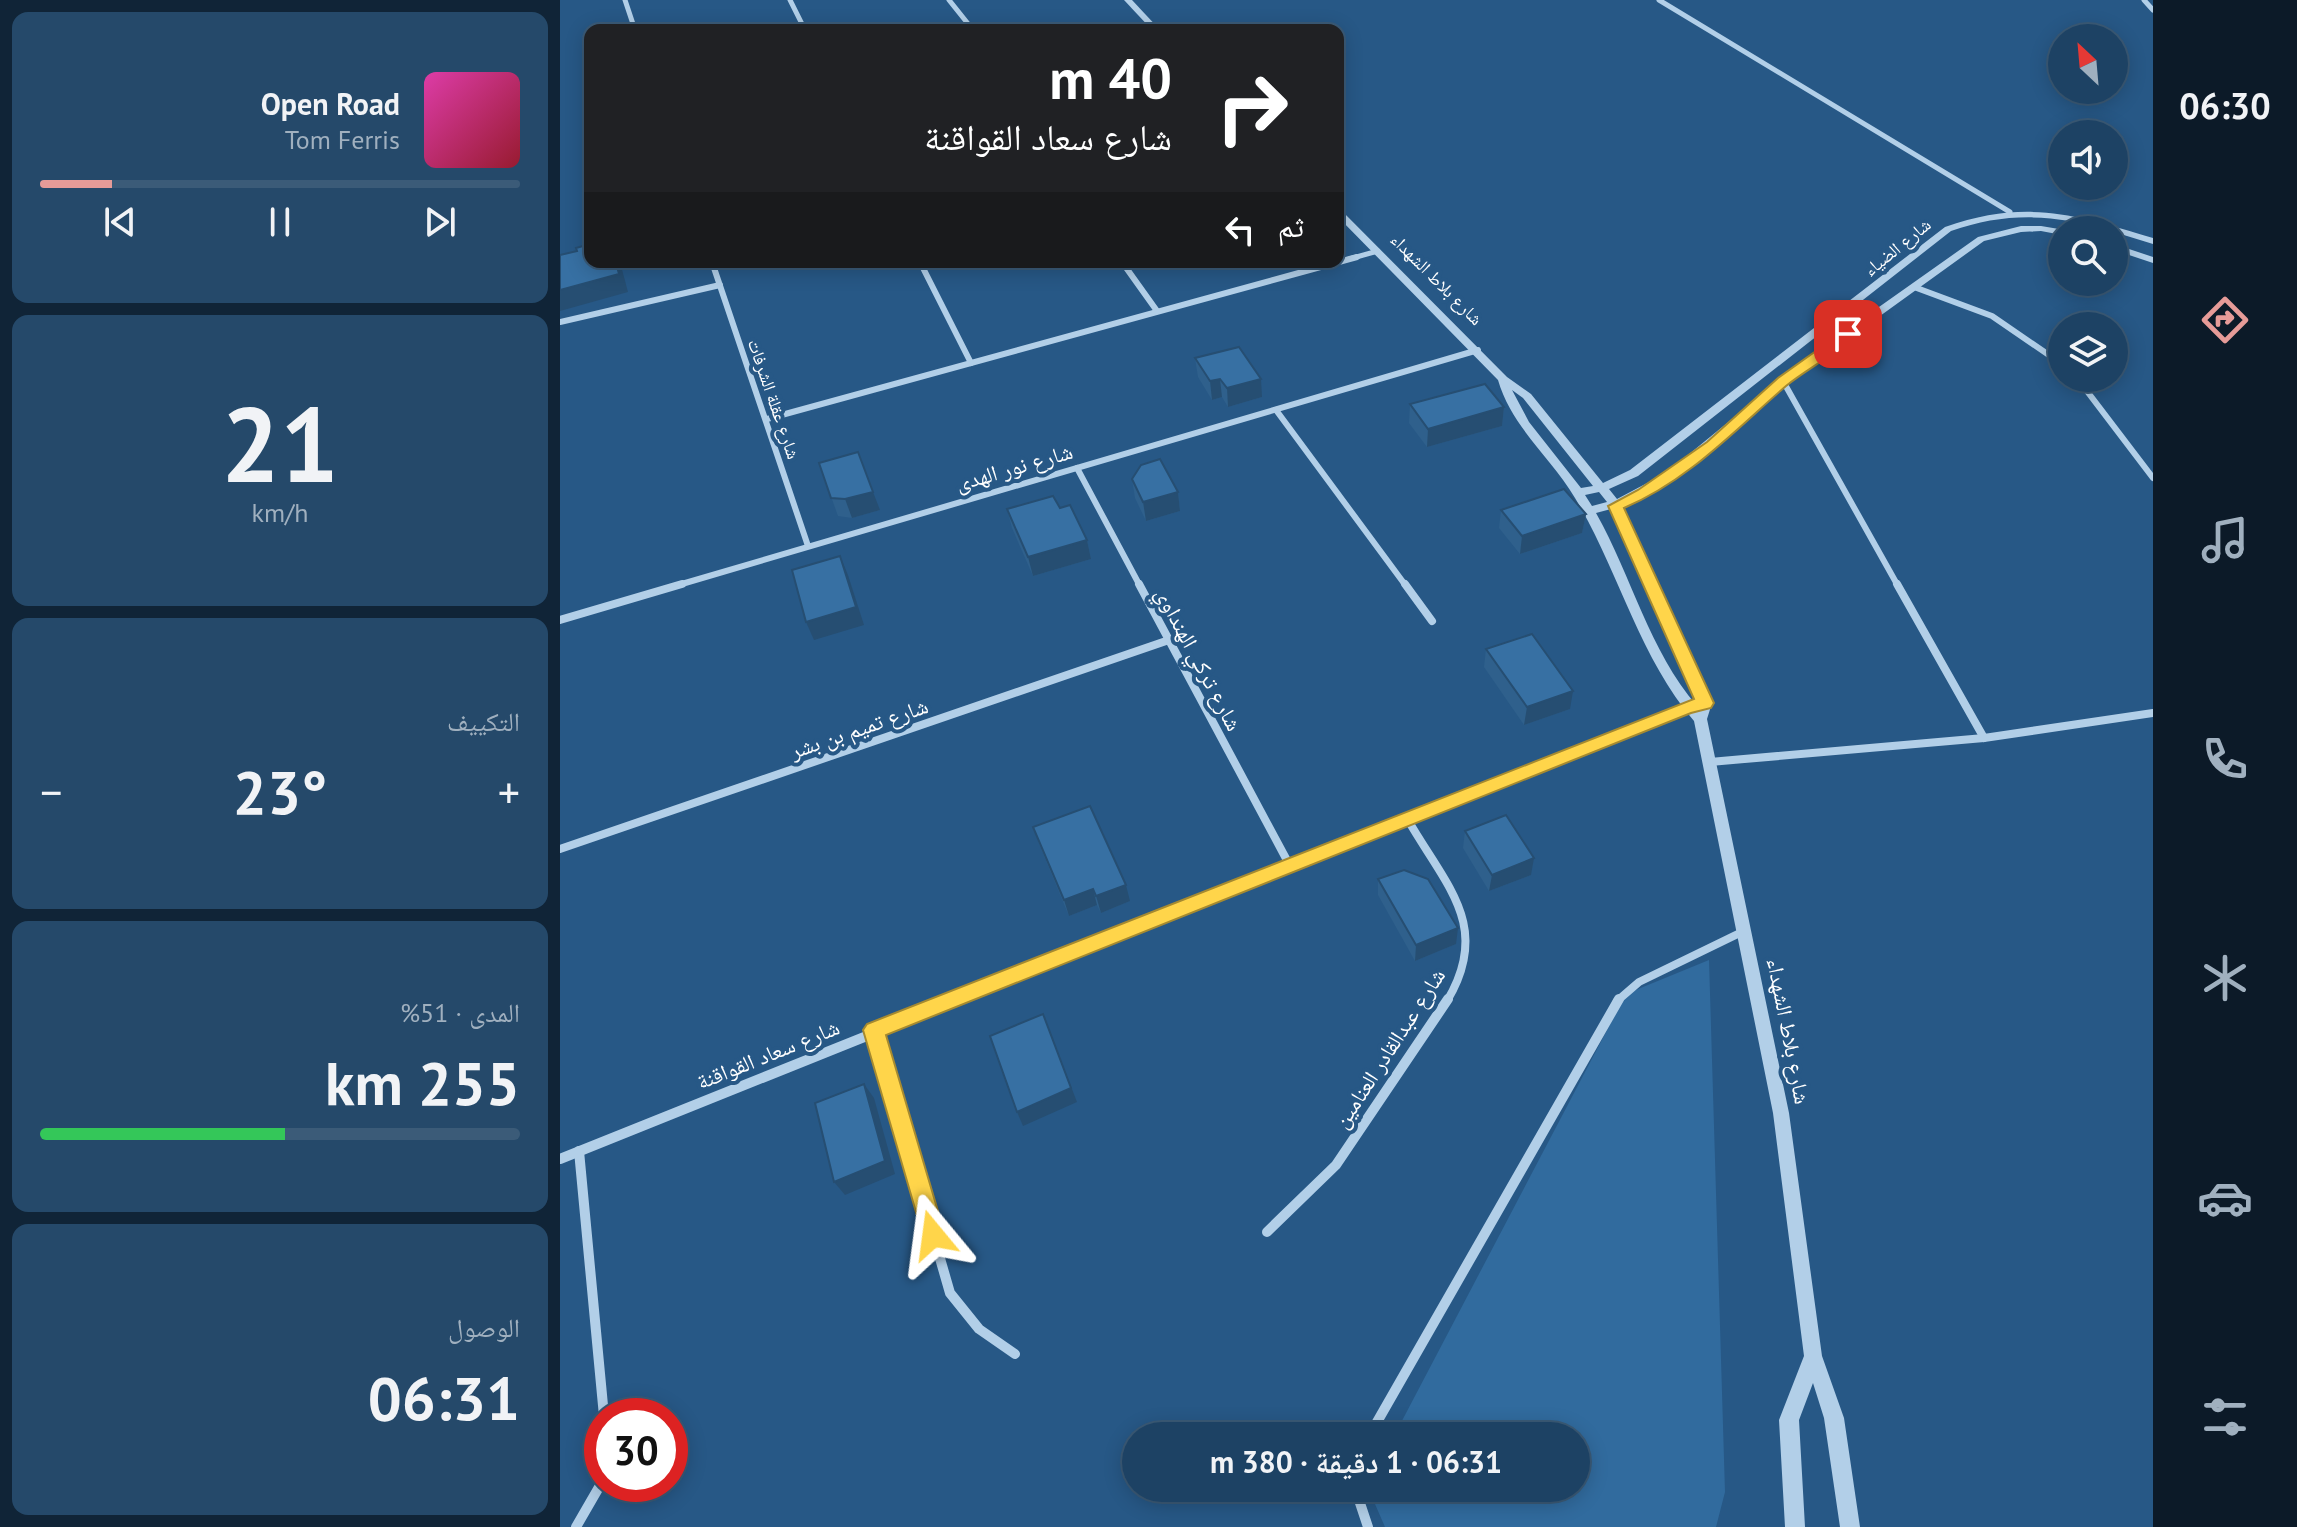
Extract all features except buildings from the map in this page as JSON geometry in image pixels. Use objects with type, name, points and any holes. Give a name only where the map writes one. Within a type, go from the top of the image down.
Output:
[{"type":"street","points":[[625,0],[633,24]]},
{"type":"street","points":[[790,0],[802,24]]},
{"type":"street","points":[[949,0],[968,24]]},
{"type":"street","points":[[1128,0],[1150,24]]},
{"type":"street","points":[[1659,0],[2010,212]]},
{"type":"street","points":[[2144,0],[2153,10]]},
{"type":"street","name":"شارع الضياء","points":[[1578,492],[1602,488],[1634,473],[1948,229],[1977,218],[2010,212],[2047,212],[2153,241]]},
{"type":"street","name":"شارع بلاط الشهداء","points":[[1344,218],[1478,350],[1503,379],[1527,396],[1616,506],[1698,709],[1781,1113],[1813,1356],[1834,1418],[1850,1527]]},
{"type":"street","name":"شارع الضياء","points":[[1590,511],[1616,506],[1644,494],[1712,445],[1783,381],[1981,239],[2002,230],[2048,230]]},
{"type":"street","points":[[1344,260],[1378,251]]},
{"type":"street","points":[[2128,252],[2153,260]]},
{"type":"street","name":"شارع عقلة الشرفات","points":[[714,268],[808,546]]},
{"type":"street","points":[[923,268],[971,363]]},
{"type":"street","points":[[1126,268],[1157,311]]},
{"type":"street","points":[[767,419],[1315,268]]},
{"type":"street","points":[[560,322],[720,285]]},
{"type":"street","points":[[1914,287],[1992,316],[2048,354]]},
{"type":"street","name":"شارع نور الهدى","points":[[560,620],[1478,350]]},
{"type":"street","name":"شارع بلاط الشهداء","points":[[1503,379],[1507,401],[1590,511],[1645,629],[1698,709]]},
{"type":"street","points":[[1783,381],[1984,738]]},
{"type":"street","points":[[2088,392],[2153,478]]},
{"type":"street","points":[[1276,410],[1432,621]]},
{"type":"street","name":"شارع تركي الهنداوي","points":[[1077,468],[1290,866]]},
{"type":"street","name":"شارع تميم بن بشر","points":[[560,849],[1169,640]]},
{"type":"street","name":"شارع سعاد القواقنة","points":[[560,1159],[874,1030],[1698,709]]},
{"type":"street","points":[[1710,762],[1984,738],[2153,713]]},
{"type":"street","name":"شارع عبدالقادر العنامين","points":[[1267,1232],[1336,1165],[1449,998],[1464,966],[1468,948],[1463,914],[1408,820]]},
{"type":"street","points":[[1377,1422],[1621,995],[1639,982],[1745,930]]},
{"type":"street","points":[[874,1030],[950,1293],[979,1329],[1015,1354]]},
{"type":"street","points":[[579,1151],[602,1398]]},
{"type":"street","name":"شارع بلاط الشهداء","points":[[1795,1527],[1789,1420],[1813,1356]]},
{"type":"street","points":[[576,1527],[590,1502]]},
{"type":"street","points":[[1360,1502],[1368,1527]]},
{"type":"shaded area","points":[[1709,960],[1725,1492],[1716,1527],[1385,1527],[1374,1502],[1590,1502],[1590,1422],[1401,1422],[1626,994]]},
{"type":"route","points":[[933,1235],[874,1030],[1688,707],[1705,703],[1616,506],[1644,494],[1712,445],[1783,381],[1848,334]]}]
